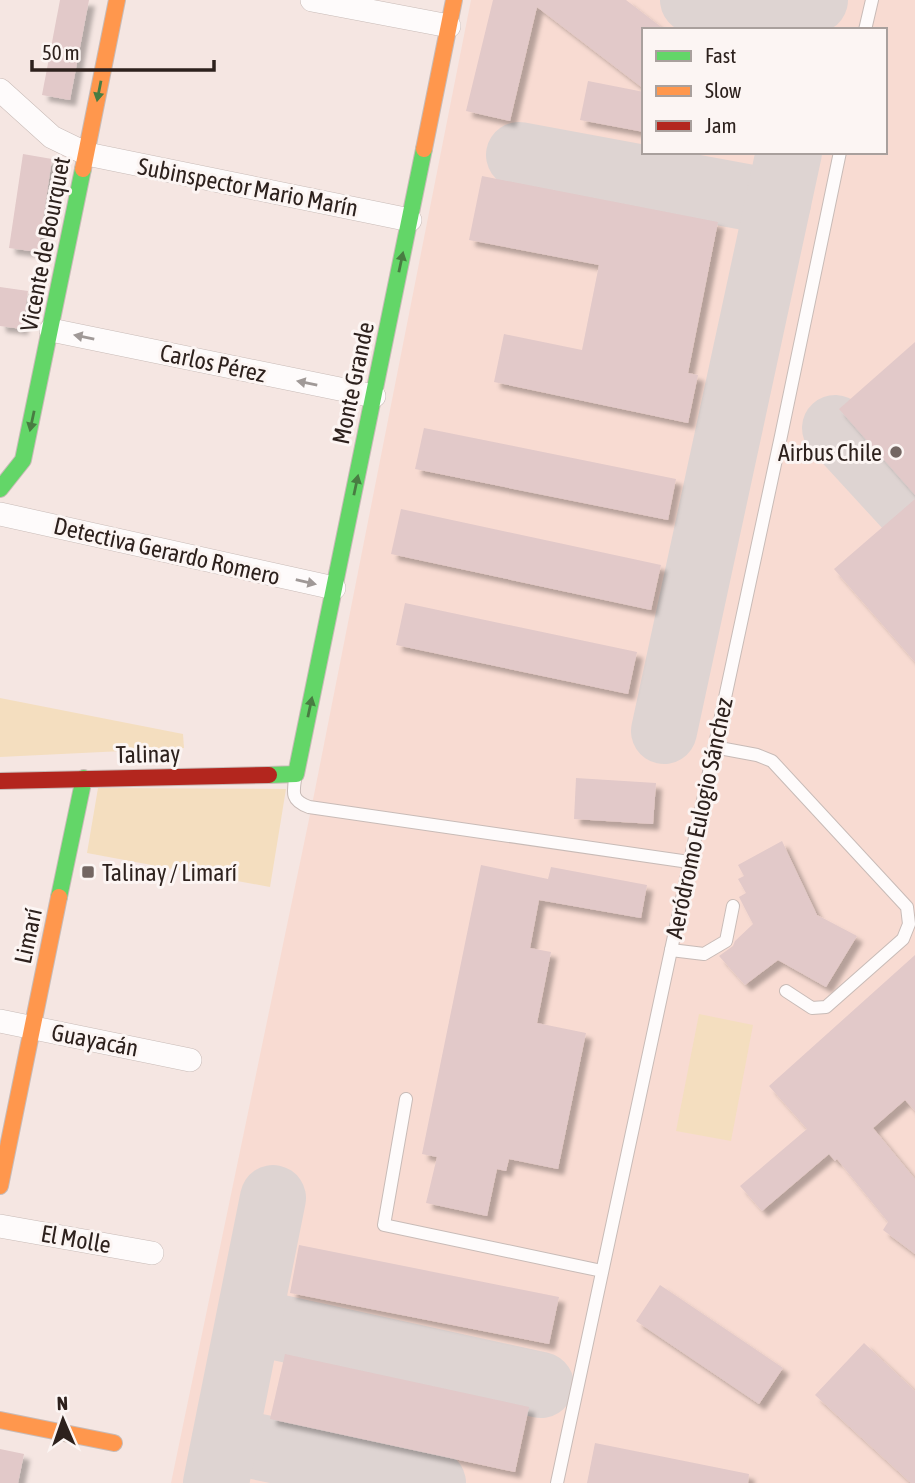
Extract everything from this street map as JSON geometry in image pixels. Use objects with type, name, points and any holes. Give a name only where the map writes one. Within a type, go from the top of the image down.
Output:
[{"type":"street","name":"Vicente de Bourquet","points":[[0,488],[23,460],[117,0]]},
{"type":"street","points":[[312,0],[449,26]]},
{"type":"street","name":"Monte Grande","points":[[296,774],[454,0]]},
{"type":"street","name":"Subinspector Mario Marín","points":[[0,90],[52,137],[86,154],[410,220]]},
{"type":"street","name":"Carlos Pérez","points":[[51,330],[373,396]]},
{"type":"street","name":"Detectiva Gerardo Romero","points":[[0,514],[334,588]]},
{"type":"street","name":"Talinay","points":[[0,781],[296,774]]},
{"type":"street","name":"Limarí","points":[[0,1186],[85,778]]},
{"type":"street","name":"Guayacán","points":[[0,1021],[190,1060]]},
{"type":"street","name":"El Molle","points":[[0,1226],[152,1252]]},
{"type":"street","points":[[0,1420],[114,1443]]},
{"type":"lane","points":[[866,28],[872,0]]},
{"type":"lane","name":"Aeródromo Eulogio Sánchez","points":[[556,1483],[813,286],[839,154]]},
{"type":"lane","points":[[714,747],[757,755],[772,761],[907,907],[909,924],[903,939],[826,1007],[811,1008],[786,991]]},
{"type":"lane","points":[[296,774],[295,796],[299,803],[309,807],[690,862]]},
{"type":"lane","points":[[671,950],[704,954],[726,941],[733,906]]},
{"type":"lane","points":[[405,1099],[384,1224],[602,1271]]},
{"type":"shaded area","points":[[471,0],[915,0],[915,1483],[171,1483],[312,805]]},
{"type":"shaded area","points":[[0,698],[183,734],[184,748],[0,757]]},
{"type":"shaded area","points":[[98,788],[286,789],[270,887],[87,853]]},
{"type":"shaded area","points":[[699,1014],[753,1025],[731,1141],[676,1131]]},
{"type":"building","points":[[60,0],[89,0],[70,100],[42,95]]},
{"type":"building","points":[[493,0],[626,0],[662,28],[642,28],[642,87],[537,7],[510,121],[466,111]]},
{"type":"building","points":[[588,81],[642,92],[642,132],[580,120]]},
{"type":"building","points":[[23,154],[52,159],[38,252],[9,248]]},
{"type":"building","points":[[482,176],[718,222],[688,373],[698,375],[688,423],[494,382],[504,334],[582,350],[599,265],[469,240]]},
{"type":"building","points":[[0,287],[28,291],[22,329],[0,326]]},
{"type":"building","name":"Airbus Chile","points":[[915,342],[915,495],[839,409]]},
{"type":"building","points":[[424,428],[676,479],[668,520],[415,469]]},
{"type":"building","points":[[915,499],[915,662],[834,569]]},
{"type":"building","points":[[401,509],[661,565],[651,610],[391,554]]},
{"type":"building","points":[[405,603],[637,652],[628,694],[396,645]]},
{"type":"building","points":[[576,778],[656,783],[653,824],[574,819]]},
{"type":"building","points":[[782,841],[817,915],[857,936],[826,987],[778,960],[745,985],[719,956],[733,946],[753,924],[739,897],[746,893],[738,879],[744,876],[738,865]]},
{"type":"building","points":[[481,865],[548,879],[551,867],[647,885],[641,918],[539,900],[530,948],[551,952],[537,1023],[586,1033],[558,1169],[509,1159],[506,1171],[497,1169],[487,1216],[426,1203],[437,1157],[422,1154]]},
{"type":"building","points":[[915,955],[915,1111],[905,1100],[873,1128],[915,1179],[915,1254],[883,1230],[888,1222],[837,1159],[835,1161],[829,1154],[762,1211],[740,1186],[807,1129],[769,1086]]},
{"type":"building","points":[[299,1245],[559,1297],[549,1344],[290,1293]]},
{"type":"building","points":[[660,1285],[783,1368],[759,1404],[636,1321]]},
{"type":"building","points":[[864,1343],[915,1391],[915,1483],[911,1483],[815,1395]]},
{"type":"building","points":[[285,1354],[529,1407],[515,1472],[270,1419]]},
{"type":"building","points":[[595,1443],[749,1474],[748,1483],[587,1483]]},
{"type":"building","points":[[0,1449],[24,1454],[18,1483],[0,1483]]},
{"type":"taxiway","points":[[693,0],[721,14],[754,18],[786,13],[815,0]]},
{"type":"taxiway","points":[[664,731],[789,154]]},
{"type":"taxiway","points":[[519,155],[778,203]]},
{"type":"taxiway","points":[[835,428],[915,515]]},
{"type":"taxiway","points":[[216,1483],[273,1198]]},
{"type":"taxiway","points":[[249,1321],[541,1385]]},
{"type":"taxiway","points":[[225,1440],[433,1483]]},
{"type":"traffic: fast","points":[[269,775],[296,774],[424,149]]},
{"type":"traffic: fast","points":[[0,489],[23,460],[83,169]]},
{"type":"traffic: fast","points":[[59,897],[84,778]]},
{"type":"traffic: slow","points":[[83,169],[117,0]]},
{"type":"traffic: slow","points":[[424,149],[454,0]]},
{"type":"traffic: slow","points":[[0,1186],[59,897]]},
{"type":"traffic: slow","points":[[0,1420],[114,1443]]},
{"type":"traffic: jam","points":[[0,781],[269,775]]},
{"type":"place","name":"Airbus Chile","points":[[896,452]]},
{"type":"place","name":"Talinay / Limarí","points":[[88,872]]}]
